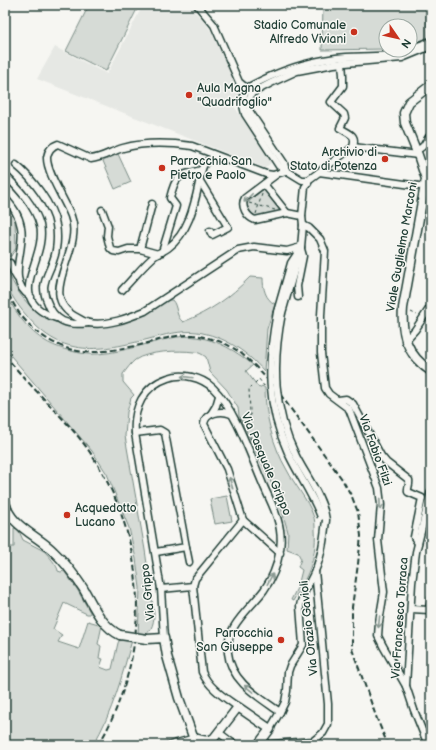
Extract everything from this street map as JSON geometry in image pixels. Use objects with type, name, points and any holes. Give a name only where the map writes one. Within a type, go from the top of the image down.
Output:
[{"type":"street","points":[[198,5],[214,25],[239,82],[252,93]]},
{"type":"street","points":[[418,46],[431,41]]},
{"type":"street","points":[[286,171],[284,163],[250,112],[248,101],[252,93],[297,71],[342,63],[402,58],[431,46]]},
{"type":"street","points":[[305,183],[279,166],[245,114],[242,101],[247,88],[285,70],[310,63],[337,58],[378,56]]},
{"type":"street","points":[[342,63],[343,86],[331,102],[344,114],[345,118],[340,128],[354,137],[354,146]]},
{"type":"street","name":"Viale Guglielmo Marconi","points":[[431,85],[409,102],[404,113],[405,123],[425,175],[426,185],[403,308],[402,324],[405,341],[416,358],[431,371]]},
{"type":"street","points":[[315,571],[324,536],[323,518],[325,512],[296,457],[288,438],[280,413],[275,365],[280,312],[301,247],[305,183],[354,146],[417,153],[425,146],[431,135]]},
{"type":"street","points":[[88,323],[67,312],[59,298],[59,286],[69,258],[74,230],[72,216],[54,180],[47,162],[49,151],[53,147],[58,144],[91,159],[123,148],[142,145],[170,144],[192,146],[266,174],[273,175],[286,171]]},
{"type":"street","points":[[122,290],[160,253],[177,240],[191,215],[200,181],[201,170],[210,159],[219,157]]},
{"type":"street","points":[[16,165],[34,183],[54,217],[57,242],[54,259],[45,279],[44,288],[49,307],[53,315],[59,319]]},
{"type":"street","points":[[160,253],[176,206],[170,198],[174,182],[181,175],[201,170]]},
{"type":"street","points":[[319,172],[419,186]]},
{"type":"street","points":[[278,173],[243,201],[244,208],[252,219],[255,220],[287,213],[302,216]]},
{"type":"street","points":[[5,175],[15,185],[32,208],[40,225],[41,240],[28,283],[31,297],[44,314],[66,322],[77,324],[115,322],[145,311],[238,250],[254,247],[287,251],[301,247]]},
{"type":"street","points":[[200,181],[228,227],[212,235],[210,231]]},
{"type":"street","points":[[264,184],[287,213]]},
{"type":"street","points":[[5,198],[18,216],[22,228],[23,242],[17,278]]},
{"type":"street","points":[[140,249],[152,204]]},
{"type":"street","points":[[102,210],[108,226],[107,236],[111,250],[117,252],[128,249],[140,249],[160,253]]},
{"type":"street","name":"Via Fabio Filzi","points":[[303,225],[309,228],[320,239],[326,251],[321,315],[321,353],[325,388],[329,394],[349,409],[379,488],[381,505],[378,540],[384,592],[378,636],[406,686]]},
{"type":"street","points":[[298,297],[297,286],[303,256],[301,247]]},
{"type":"street","points":[[10,263],[19,284],[26,294],[31,297]]},
{"type":"street","points":[[405,341],[431,306]]},
{"type":"street","name":"Via Pasquale Grippo","points":[[135,433],[136,414],[140,402],[151,388],[161,381],[179,376],[192,377],[209,386],[220,396],[231,414],[245,441],[275,512],[280,530],[280,553],[274,572],[265,589],[235,625],[230,638],[228,653],[233,671],[242,683],[280,712]]},
{"type":"street","points":[[211,415],[220,396]]},
{"type":"street","points":[[340,402],[346,399],[353,404],[381,456],[386,462],[409,480],[407,488],[408,492],[422,498],[414,537],[418,544]]},
{"type":"street","points":[[231,414],[220,411],[205,419],[204,424],[227,469],[242,520],[280,553]]},
{"type":"street","points":[[135,433],[160,430],[165,433],[189,562]]},
{"type":"street","name":"Via Grippo","points":[[135,433],[156,552],[161,589],[166,656],[179,698],[196,742]]},
{"type":"street","name":"Via Francesco Torraca","points":[[428,745],[406,686],[413,574],[418,544],[431,491]]},
{"type":"street","points":[[5,500],[8,513],[26,530],[54,551],[82,586],[100,616],[110,628],[120,635],[147,639],[164,638]]},
{"type":"street","points":[[242,520],[195,579],[193,586],[202,672],[211,686],[270,729]]},
{"type":"street","points":[[156,552],[186,547]]},
{"type":"street","name":"Via Orazio Gavioli","points":[[258,745],[313,741],[323,733],[328,724],[328,704],[315,571]]},
{"type":"street","name":"Via Orazio Gavioli","points":[[258,745],[280,712],[287,691],[288,672],[303,645],[300,606],[301,600],[315,571]]},
{"type":"street","points":[[161,589],[193,586]]},
{"type":"street","points":[[411,610],[429,610],[431,599]]},
{"type":"street","points":[[213,741],[238,707]]},
{"type":"street","points":[[170,745],[211,740],[235,745]]},
{"type":"path","points":[[255,220],[264,184]]},
{"type":"path","points":[[243,201],[287,213]]},
{"type":"path","points":[[403,308],[422,319]]},
{"type":"path","points":[[245,441],[251,438],[249,389],[259,379],[264,386]]},
{"type":"shaded area","points":[[89,5],[139,5],[106,71],[66,51]]},
{"type":"shaded area","points":[[143,5],[188,5],[204,21],[211,31],[240,94],[239,101],[234,106],[272,162],[265,168],[37,79],[55,47],[107,74]]},
{"type":"shaded area","name":"Stadio Comunale Alfredo Viviani","points":[[323,5],[426,5],[427,37],[418,44],[418,18],[378,18],[378,49],[322,50]]},
{"type":"shaded area","points":[[118,154],[131,182],[115,189],[103,161]]},
{"type":"shaded area","points":[[264,190],[280,211],[258,218],[253,216],[246,204]]},
{"type":"shaded area","points":[[5,204],[13,214],[15,221],[16,248],[11,256],[5,257]]},
{"type":"shaded area","points":[[5,265],[12,281],[31,307],[55,322],[70,326],[86,327],[117,324],[131,320],[168,300],[172,300],[174,302],[180,320],[183,322],[219,303],[250,277],[263,278],[265,293],[275,304],[267,329],[264,371],[250,357],[234,346],[216,337],[197,332],[173,333],[115,347],[83,348],[68,345],[54,339],[40,330],[20,308],[7,285],[5,278]]},
{"type":"shaded area","points":[[5,293],[18,314],[31,330],[48,343],[71,351],[88,354],[115,352],[170,338],[190,336],[204,338],[219,343],[240,355],[253,365],[246,371],[259,388],[262,386],[265,388],[268,420],[282,461],[311,509],[315,520],[313,559],[307,576],[293,601],[291,600],[298,586],[302,570],[298,567],[301,559],[298,553],[287,549],[288,532],[278,497],[239,416],[238,408],[227,390],[210,372],[206,357],[203,355],[196,352],[180,351],[155,353],[135,360],[123,374],[123,382],[134,395],[131,398],[127,412],[125,436],[145,550],[154,614],[149,632],[138,636],[140,588],[136,559],[129,528],[107,474],[92,451],[5,349]]},
{"type":"shaded area","points":[[251,440],[278,497],[288,532],[287,541],[275,541],[276,535],[272,515],[241,446]]},
{"type":"shaded area","points":[[227,496],[232,521],[215,524],[210,499]]},
{"type":"shaded area","points":[[14,528],[18,529],[23,540],[44,551],[55,564],[58,571],[64,571],[77,589],[90,612],[90,614],[87,614],[64,603],[53,629],[62,635],[58,642],[79,649],[88,621],[102,625],[98,644],[101,646],[99,658],[103,659],[100,667],[108,670],[112,669],[120,639],[132,640],[121,680],[111,707],[93,745],[5,745],[5,547],[14,547]]},
{"type":"railway","points":[[5,286],[16,308],[32,327],[47,339],[65,348],[75,351],[100,352],[173,337],[197,335],[218,341],[234,348],[248,359],[267,379]]},
{"type":"railway","points":[[5,355],[25,379],[68,424],[87,448],[104,476],[118,506],[128,536],[134,568],[137,600],[136,632],[130,664],[121,696],[111,721],[98,745]]},
{"type":"railway","points":[[280,394],[342,479],[358,512],[361,536],[352,607],[352,649],[388,745]]},
{"type":"place","name":"Stadio Comunale Alfredo Viviani","points":[[354,32]]},
{"type":"place","name":"Aula Magna \"Quadrifoglio\"","points":[[189,95]]},
{"type":"place","name":"Archivio di Stato di Potenza","points":[[385,159]]},
{"type":"place","name":"Parrocchia San Pietro e Paolo","points":[[162,168]]},
{"type":"place","name":"Acquedotto Lucano","points":[[67,515]]},
{"type":"place","name":"Parrocchia San Giuseppe","points":[[281,640]]}]
